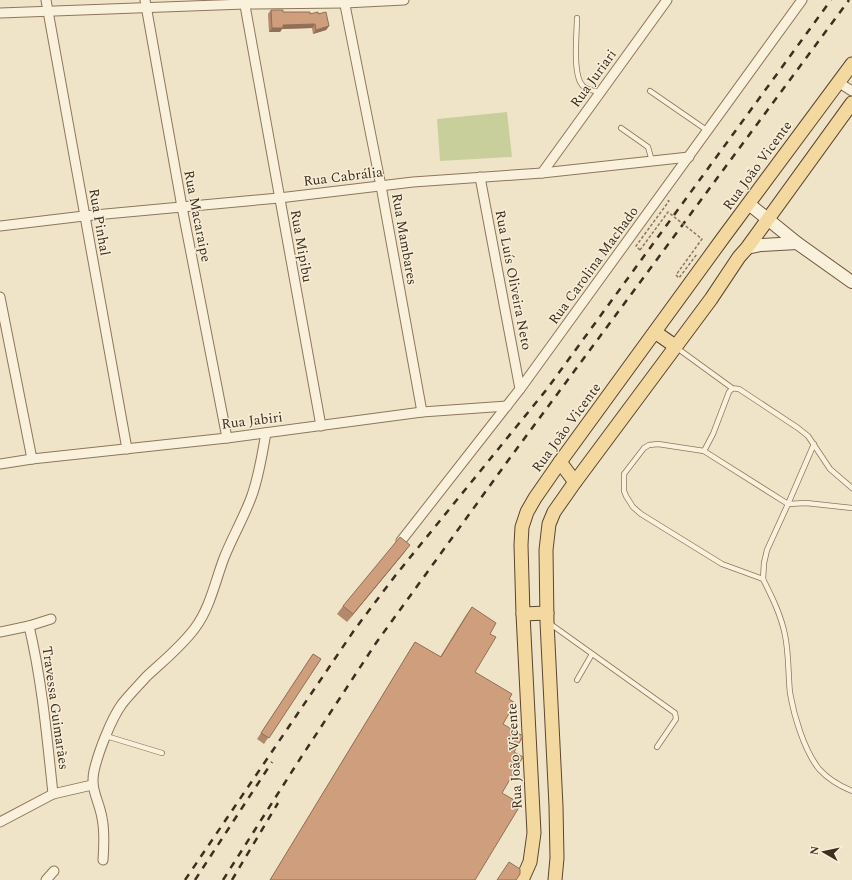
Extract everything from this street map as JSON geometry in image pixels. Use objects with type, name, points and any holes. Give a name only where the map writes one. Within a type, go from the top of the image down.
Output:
[{"type":"main road","name":"Rua João Vicente","points":[[522,880],[530,862],[534,842],[521,545],[522,527],[527,512],[560,462],[852,64]]},
{"type":"main road","points":[[555,880],[557,858],[556,813],[547,618],[546,550],[547,536],[554,512],[711,299],[739,257],[852,103]]},
{"type":"main road","points":[[749,204],[797,243],[851,280]]},
{"type":"main road","points":[[747,248],[761,245],[797,243]]},
{"type":"main road","points":[[655,332],[675,346]]},
{"type":"main road","points":[[560,462],[575,482]]},
{"type":"main road","points":[[523,614],[547,618]]},
{"type":"street","name":"Rua Pinhal","points":[[46,0],[127,449]]},
{"type":"street","points":[[0,13],[48,12],[146,4],[404,0]]},
{"type":"street","name":"Rua Juriari","points":[[542,173],[666,0]]},
{"type":"street","name":"Rua Carolina Machado","points":[[401,541],[520,389],[802,0]]},
{"type":"street","name":"Rua Mipibu","points":[[244,2],[321,426]]},
{"type":"street","name":"Rua Mambares","points":[[344,2],[381,186],[422,412]]},
{"type":"street","name":"Rua Macaraipe","points":[[146,4],[182,207],[227,438]]},
{"type":"street","points":[[838,82],[852,91]]},
{"type":"street","name":"Rua Cabrália","points":[[0,226],[84,216],[280,198],[413,182],[542,173],[689,157]]},
{"type":"street","name":"Rua Luís Oliveira Neto","points":[[480,177],[520,389]]},
{"type":"street","points":[[0,296],[32,459]]},
{"type":"street","name":"Rua Jabiri","points":[[0,464],[32,459],[227,438],[422,412],[507,406]]},
{"type":"street","points":[[103,860],[104,824],[92,785],[94,771],[106,736],[122,705],[147,677],[184,642],[206,611],[223,559],[252,497],[266,433]]},
{"type":"street","points":[[0,632],[29,626],[51,619]]},
{"type":"street","name":"Travessa Guimarães","points":[[29,626],[37,660],[52,794]]},
{"type":"street","points":[[0,822],[52,794],[92,785]]},
{"type":"street","points":[[46,880],[54,871]]},
{"type":"lane","points":[[577,18],[576,70],[579,80],[582,86],[590,90],[600,92]]},
{"type":"lane","points":[[650,92],[708,131]]},
{"type":"lane","points":[[621,128],[648,147],[652,161]]},
{"type":"lane","points":[[675,346],[732,388],[739,389],[808,436],[830,469],[852,488]]},
{"type":"lane","points":[[704,451],[713,434],[729,392],[732,388]]},
{"type":"lane","points":[[763,579],[722,564],[689,545],[641,514],[633,507],[624,491],[624,474],[646,446],[658,444],[704,451],[788,504],[806,503],[852,508]]},
{"type":"lane","points":[[814,444],[767,550],[763,579],[774,601],[785,634],[789,661],[790,692],[797,722],[808,751],[819,769],[833,781],[852,791]]},
{"type":"lane","points":[[547,618],[592,654],[675,713],[676,719],[657,747]]},
{"type":"lane","points":[[577,680],[592,654]]},
{"type":"lane","points":[[106,736],[162,753]]},
{"type":"path","points":[[640,250],[668,212],[702,239],[676,275]]},
{"type":"green space","points":[[507,112],[512,157],[440,161],[437,119]]},
{"type":"building","points":[[271,10],[283,10],[283,12],[310,12],[310,14],[326,12],[329,26],[316,30],[315,24],[283,25],[283,28],[272,28]]},
{"type":"building","points":[[400,537],[410,545],[353,614],[343,606]]},
{"type":"building","points":[[472,607],[496,623],[490,634],[496,637],[475,672],[512,694],[509,699],[515,703],[503,724],[523,736],[514,752],[523,757],[502,793],[521,804],[475,880],[270,880],[415,642],[441,657]]},
{"type":"building","points":[[313,654],[321,659],[269,738],[261,733]]},
{"type":"building","points":[[509,862],[520,869],[520,874],[516,880],[497,880]]},
{"type":"railway","points":[[185,880],[355,629],[395,576],[547,389],[831,0]]},
{"type":"railway","points":[[223,880],[376,643],[507,462],[849,0]]},
{"type":"railway","points":[[195,880],[272,762]]},
{"type":"railway","points":[[232,880],[278,803]]}]
